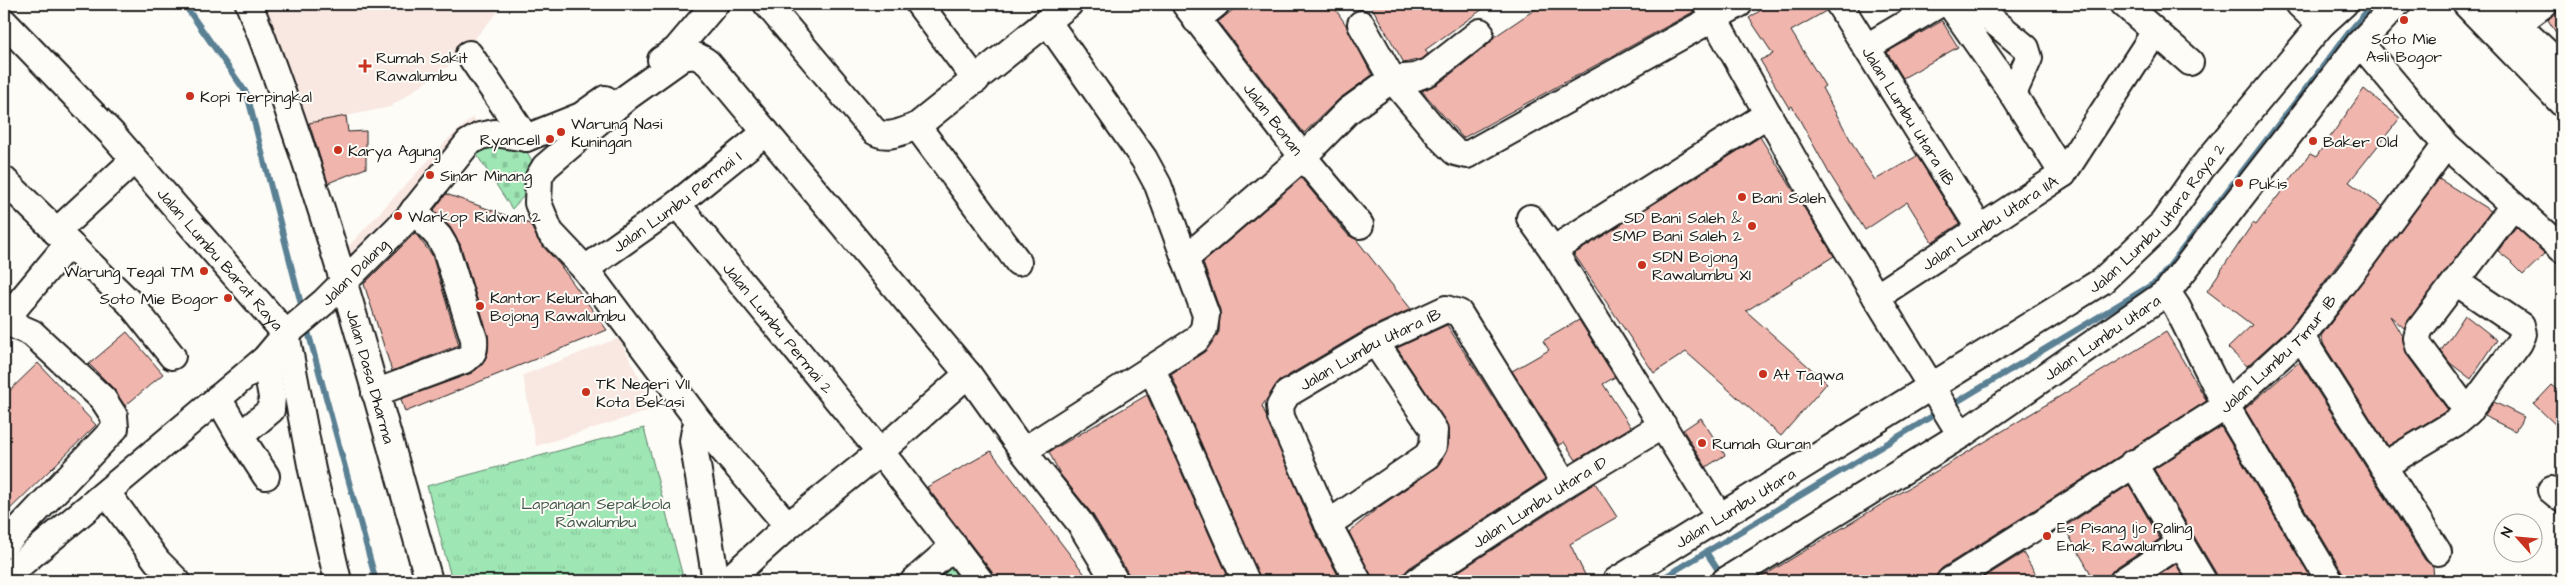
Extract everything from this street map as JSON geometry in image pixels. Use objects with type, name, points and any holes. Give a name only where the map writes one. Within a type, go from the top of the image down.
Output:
[{"type":"street","name":"Jalan Dasa Dharma","points":[[249,4],[276,77],[343,281],[429,581]]},
{"type":"street","points":[[469,54],[526,138],[581,116],[676,50],[715,4]]},
{"type":"street","points":[[767,4],[874,131],[880,135],[890,135],[917,126],[1069,4]]},
{"type":"street","points":[[919,4],[976,80]]},
{"type":"street","points":[[1361,24],[1392,79],[1443,140],[1455,152],[1467,155],[1711,11],[1739,4]]},
{"type":"street","name":"Jalan Lumbu Utara IIB","points":[[1839,4],[1980,229]]},
{"type":"street","points":[[1867,47],[1939,4]]},
{"type":"street","points":[[1968,4],[2026,48],[2029,58],[2014,94]]},
{"type":"street","points":[[1968,4],[2014,94],[2063,174]]},
{"type":"street","points":[[2124,4],[2190,62]]},
{"type":"street","points":[[2298,4],[2321,25]]},
{"type":"street","name":"Jalan Lumbu Utara Raya 2","points":[[1948,412],[2102,281],[2163,223],[2201,168],[2321,25],[2344,4]]},
{"type":"street","name":"Jalan Lumbu Utara","points":[[1616,581],[1720,518],[1948,412],[2167,292],[2360,43],[2397,4]]},
{"type":"street","points":[[2466,4],[2562,103]]},
{"type":"street","points":[[2495,4],[2532,12],[2562,67]]},
{"type":"street","name":"Jalan Bonan","points":[[1186,259],[1303,156],[1199,9]]},
{"type":"street","points":[[1711,11],[1813,194],[1948,412]]},
{"type":"street","name":"Jalan Lumbu Barat Raya","points":[[4,22],[293,329],[312,470],[338,581]]},
{"type":"street","points":[[1023,451],[1196,340],[1206,321],[1206,315],[1158,185],[1144,159],[1047,22]]},
{"type":"street","points":[[1360,225],[1303,156],[1348,111],[1392,79],[1416,77],[1429,72],[1480,32]]},
{"type":"street","name":"Jalan Lumbu Utara IIA","points":[[1876,297],[2063,174],[2155,32]]},
{"type":"street","points":[[2360,43],[2446,145],[2562,249]]},
{"type":"street","points":[[788,526],[701,424],[585,269],[550,232],[543,220],[538,202],[539,177],[545,167],[627,97],[683,57],[691,55],[700,57],[708,63],[968,374],[1023,451],[1080,523],[1115,581]]},
{"type":"street","points":[[1553,250],[1768,114]]},
{"type":"street","points":[[917,126],[1018,262]]},
{"type":"street","name":"Jalan Lumbu Permai I","points":[[585,269],[676,204],[766,132]]},
{"type":"street","name":"Jalan Dalang","points":[[4,578],[265,359],[414,210],[468,143],[480,136],[495,133],[526,138]]},
{"type":"street","name":"Jalan Lumbu Timur 1B","points":[[1950,581],[2133,463],[2226,406],[2301,337],[2446,145]]},
{"type":"street","points":[[4,545],[115,428],[114,416],[104,399],[32,333],[4,321],[62,238],[134,160]]},
{"type":"street","points":[[4,180],[130,303],[172,356]]},
{"type":"street","name":"Jalan Lumbu Permai 2","points":[[676,204],[880,452],[980,581]]},
{"type":"street","points":[[2468,412],[2419,346],[2417,338],[2419,330],[2513,206]]},
{"type":"street","points":[[375,393],[464,360],[470,356],[474,348],[446,249],[439,237],[414,210]]},
{"type":"street","points":[[1530,218],[1553,250],[1720,518]]},
{"type":"street","points":[[2383,466],[2455,423],[2468,412],[2520,343],[2523,334],[2521,326],[2456,282]]},
{"type":"street","points":[[2167,292],[2177,307],[2226,406],[2330,581]]},
{"type":"street","name":"Jalan Lumbu Utara IB","points":[[1358,581],[1328,524],[1281,417],[1280,406],[1287,394],[1375,342],[1446,309],[1459,313],[1565,484]]},
{"type":"street","points":[[2301,337],[2438,552]]},
{"type":"street","points":[[1328,524],[1427,456],[1433,446],[1434,430],[1375,342]]},
{"type":"street","points":[[240,436],[271,410],[272,397],[265,359]]},
{"type":"street","points":[[1152,369],[1246,581]]},
{"type":"street","points":[[727,581],[788,526],[880,452],[968,374]]},
{"type":"street","points":[[218,398],[266,476]]},
{"type":"street","name":"Jalan Lumbu Utara","points":[[1739,577],[1948,412]]},
{"type":"street","points":[[701,424],[695,430],[693,441],[716,581]]},
{"type":"street","name":"Jalan Lumbu Utara 1D","points":[[1417,581],[1565,484],[1663,425]]},
{"type":"street","points":[[2133,463],[2204,581]]},
{"type":"street","points":[[107,492],[157,561],[177,581]]},
{"type":"street","points":[[2123,581],[2181,543]]},
{"type":"street","points":[[914,581],[954,546]]},
{"type":"shaded area","name":"Rumah Sakit Rawalumbu","points":[[262,4],[505,4],[453,63],[390,107],[302,125]]},
{"type":"shaded area","points":[[473,117],[483,132],[352,267],[345,250],[448,139]]},
{"type":"shaded area","name":"TK Negeri VII Kota Bekasi","points":[[619,338],[655,409],[536,446],[523,375]]},
{"type":"green space","points":[[521,142],[537,169],[533,186],[512,209],[471,146]]},
{"type":"green space","name":"Lapangan Sepakbola Rawalumbu","points":[[644,428],[684,581],[452,581],[427,486]]},
{"type":"green space","points":[[948,560],[959,581],[922,581]]},
{"type":"building","points":[[1240,4],[1332,4],[1346,25],[1372,75],[1339,99],[1304,133],[1218,22]]},
{"type":"building","points":[[1370,4],[1490,4],[1425,50],[1428,54],[1422,59],[1404,63]]},
{"type":"building","points":[[1543,4],[1691,4],[1693,12],[1463,138],[1422,91],[1438,84],[1489,44],[1494,37]]},
{"type":"building","points":[[1770,4],[1824,4],[1826,11],[1791,31],[1825,86],[1822,88],[1861,159],[1875,180],[1917,156],[1959,224],[1932,242],[1907,202],[1865,230],[1829,173],[1792,106],[1789,108],[1760,60],[1773,54],[1749,18]]},
{"type":"building","points":[[2559,4],[2562,4],[2562,42],[2548,20],[2558,10]]},
{"type":"building","points":[[1942,21],[1958,47],[1903,78],[1887,52]]},
{"type":"building","points":[[2364,89],[2400,118],[2349,182],[2382,206],[2290,327],[2247,366],[2228,348],[2252,325],[2207,291],[2253,223],[2256,225],[2310,154],[2316,157]]},
{"type":"building","name":"Karya Agung","points":[[346,116],[348,132],[366,131],[366,168],[328,183],[309,123]]},
{"type":"building","points":[[1760,137],[1834,256],[1746,311],[1827,383],[1781,436],[1686,352],[1654,373],[1574,254]]},
{"type":"building","points":[[1301,178],[1348,235],[1356,239],[1411,309],[1367,329],[1279,381],[1262,406],[1314,530],[1341,581],[1261,581],[1171,374],[1204,352],[1219,332],[1220,310],[1203,263]]},
{"type":"building","points":[[2439,179],[2491,211],[2404,328],[2390,316],[2402,336],[2407,355],[2448,410],[2388,446],[2324,345],[2321,336]]},
{"type":"building","points":[[446,194],[530,224],[539,242],[560,265],[607,330],[405,412],[401,399],[472,373],[483,364],[488,352],[488,335],[460,244],[450,227],[434,210]]},
{"type":"building","points":[[2516,227],[2545,254],[2523,275],[2512,262],[2498,251]]},
{"type":"building","points":[[415,233],[432,255],[459,345],[392,371],[364,284]]},
{"type":"building","points":[[2465,315],[2497,340],[2471,379],[2450,363],[2441,351]]},
{"type":"building","points":[[1579,320],[1615,377],[1603,384],[1631,427],[1576,460],[1564,442],[1559,445],[1512,371],[1549,350],[1543,341]]},
{"type":"building","points":[[1447,325],[1545,479],[1409,568],[1404,574],[1402,581],[1373,581],[1349,532],[1379,507],[1436,468],[1448,447],[1449,431],[1446,422],[1397,348]]},
{"type":"building","points":[[127,332],[163,374],[125,406],[113,388],[89,364]]},
{"type":"building","points":[[2166,332],[2207,401],[1942,568],[1937,574],[1935,581],[1755,581]]},
{"type":"building","points":[[2299,362],[2425,560],[2433,566],[2434,581],[2345,581],[2343,573],[2245,409]]},
{"type":"building","points":[[38,363],[96,425],[4,515],[4,396]]},
{"type":"building","points":[[2552,385],[2562,393],[2562,431],[2534,404]]},
{"type":"building","points":[[1147,395],[1230,581],[1130,581],[1128,573],[1093,515],[1060,474],[1049,452]]},
{"type":"building","points":[[2494,402],[2524,417],[2515,431],[2484,416]]},
{"type":"building","name":"Rumah Quran","points":[[1701,418],[1725,455],[1706,467],[1683,430]]},
{"type":"building","points":[[2221,427],[2313,581],[2218,581],[2216,573],[2154,469]]},
{"type":"building","points":[[991,451],[1090,581],[995,581],[992,572],[927,487]]},
{"type":"building","points":[[1595,483],[1617,517],[1570,544],[1588,581],[1444,581]]},
{"type":"building","points":[[2129,485],[2160,539],[2115,568],[2110,574],[2108,581],[2095,581],[2064,527]]},
{"type":"building","points":[[2023,553],[2040,581],[1978,581]]},
{"type":"building","points":[[2176,564],[2186,581],[2150,581]]},
{"type":"waterway","points":[[184,4],[247,94],[303,312]]},
{"type":"waterway","points":[[1950,406],[2158,281],[2350,31],[2373,4]]},
{"type":"waterway","points":[[306,324],[376,581]]},
{"type":"waterway","points":[[1658,581],[1939,412]]},
{"type":"waterway","points":[[1706,552],[1722,576]]},
{"type":"place","name":"Soto Mie Asli Bogor","points":[[2404,20]]},
{"type":"place","name":"Rumah Sakit Rawalumbu","points":[[365,66]]},
{"type":"place","name":"Kopi Terpingkal","points":[[190,96]]},
{"type":"place","name":"Warung Nasi Kuningan","points":[[561,132]]},
{"type":"place","name":"Ryancell","points":[[550,139]]},
{"type":"place","name":"Baker Old","points":[[2313,141]]},
{"type":"place","name":"Karya Agung","points":[[338,150]]},
{"type":"place","name":"Sinar Minang","points":[[430,175]]},
{"type":"place","name":"Pukis","points":[[2239,183]]},
{"type":"place","name":"Bani Saleh","points":[[1742,197]]},
{"type":"place","name":"Warkop Ridwan 2","points":[[398,216]]},
{"type":"place","name":"SD Bani Saleh & SMP Bani Saleh 2","points":[[1752,226]]},
{"type":"place","name":"SDN Bojong Rawalumbu XI","points":[[1642,265]]},
{"type":"place","name":"Warung Tegal TM","points":[[204,271]]},
{"type":"place","name":"Soto Mie Bogor","points":[[228,298]]},
{"type":"place","name":"Kantor Kelurahan Bojong Rawalumbu","points":[[480,306]]},
{"type":"place","name":"At Taqwa","points":[[1763,374]]},
{"type":"place","name":"TK Negeri VII Kota Bekasi","points":[[586,392]]},
{"type":"place","name":"Rumah Quran","points":[[1702,443]]},
{"type":"place","name":"Es Pisang Ijo Paling Enak, Rawalumbu","points":[[2047,536]]}]
